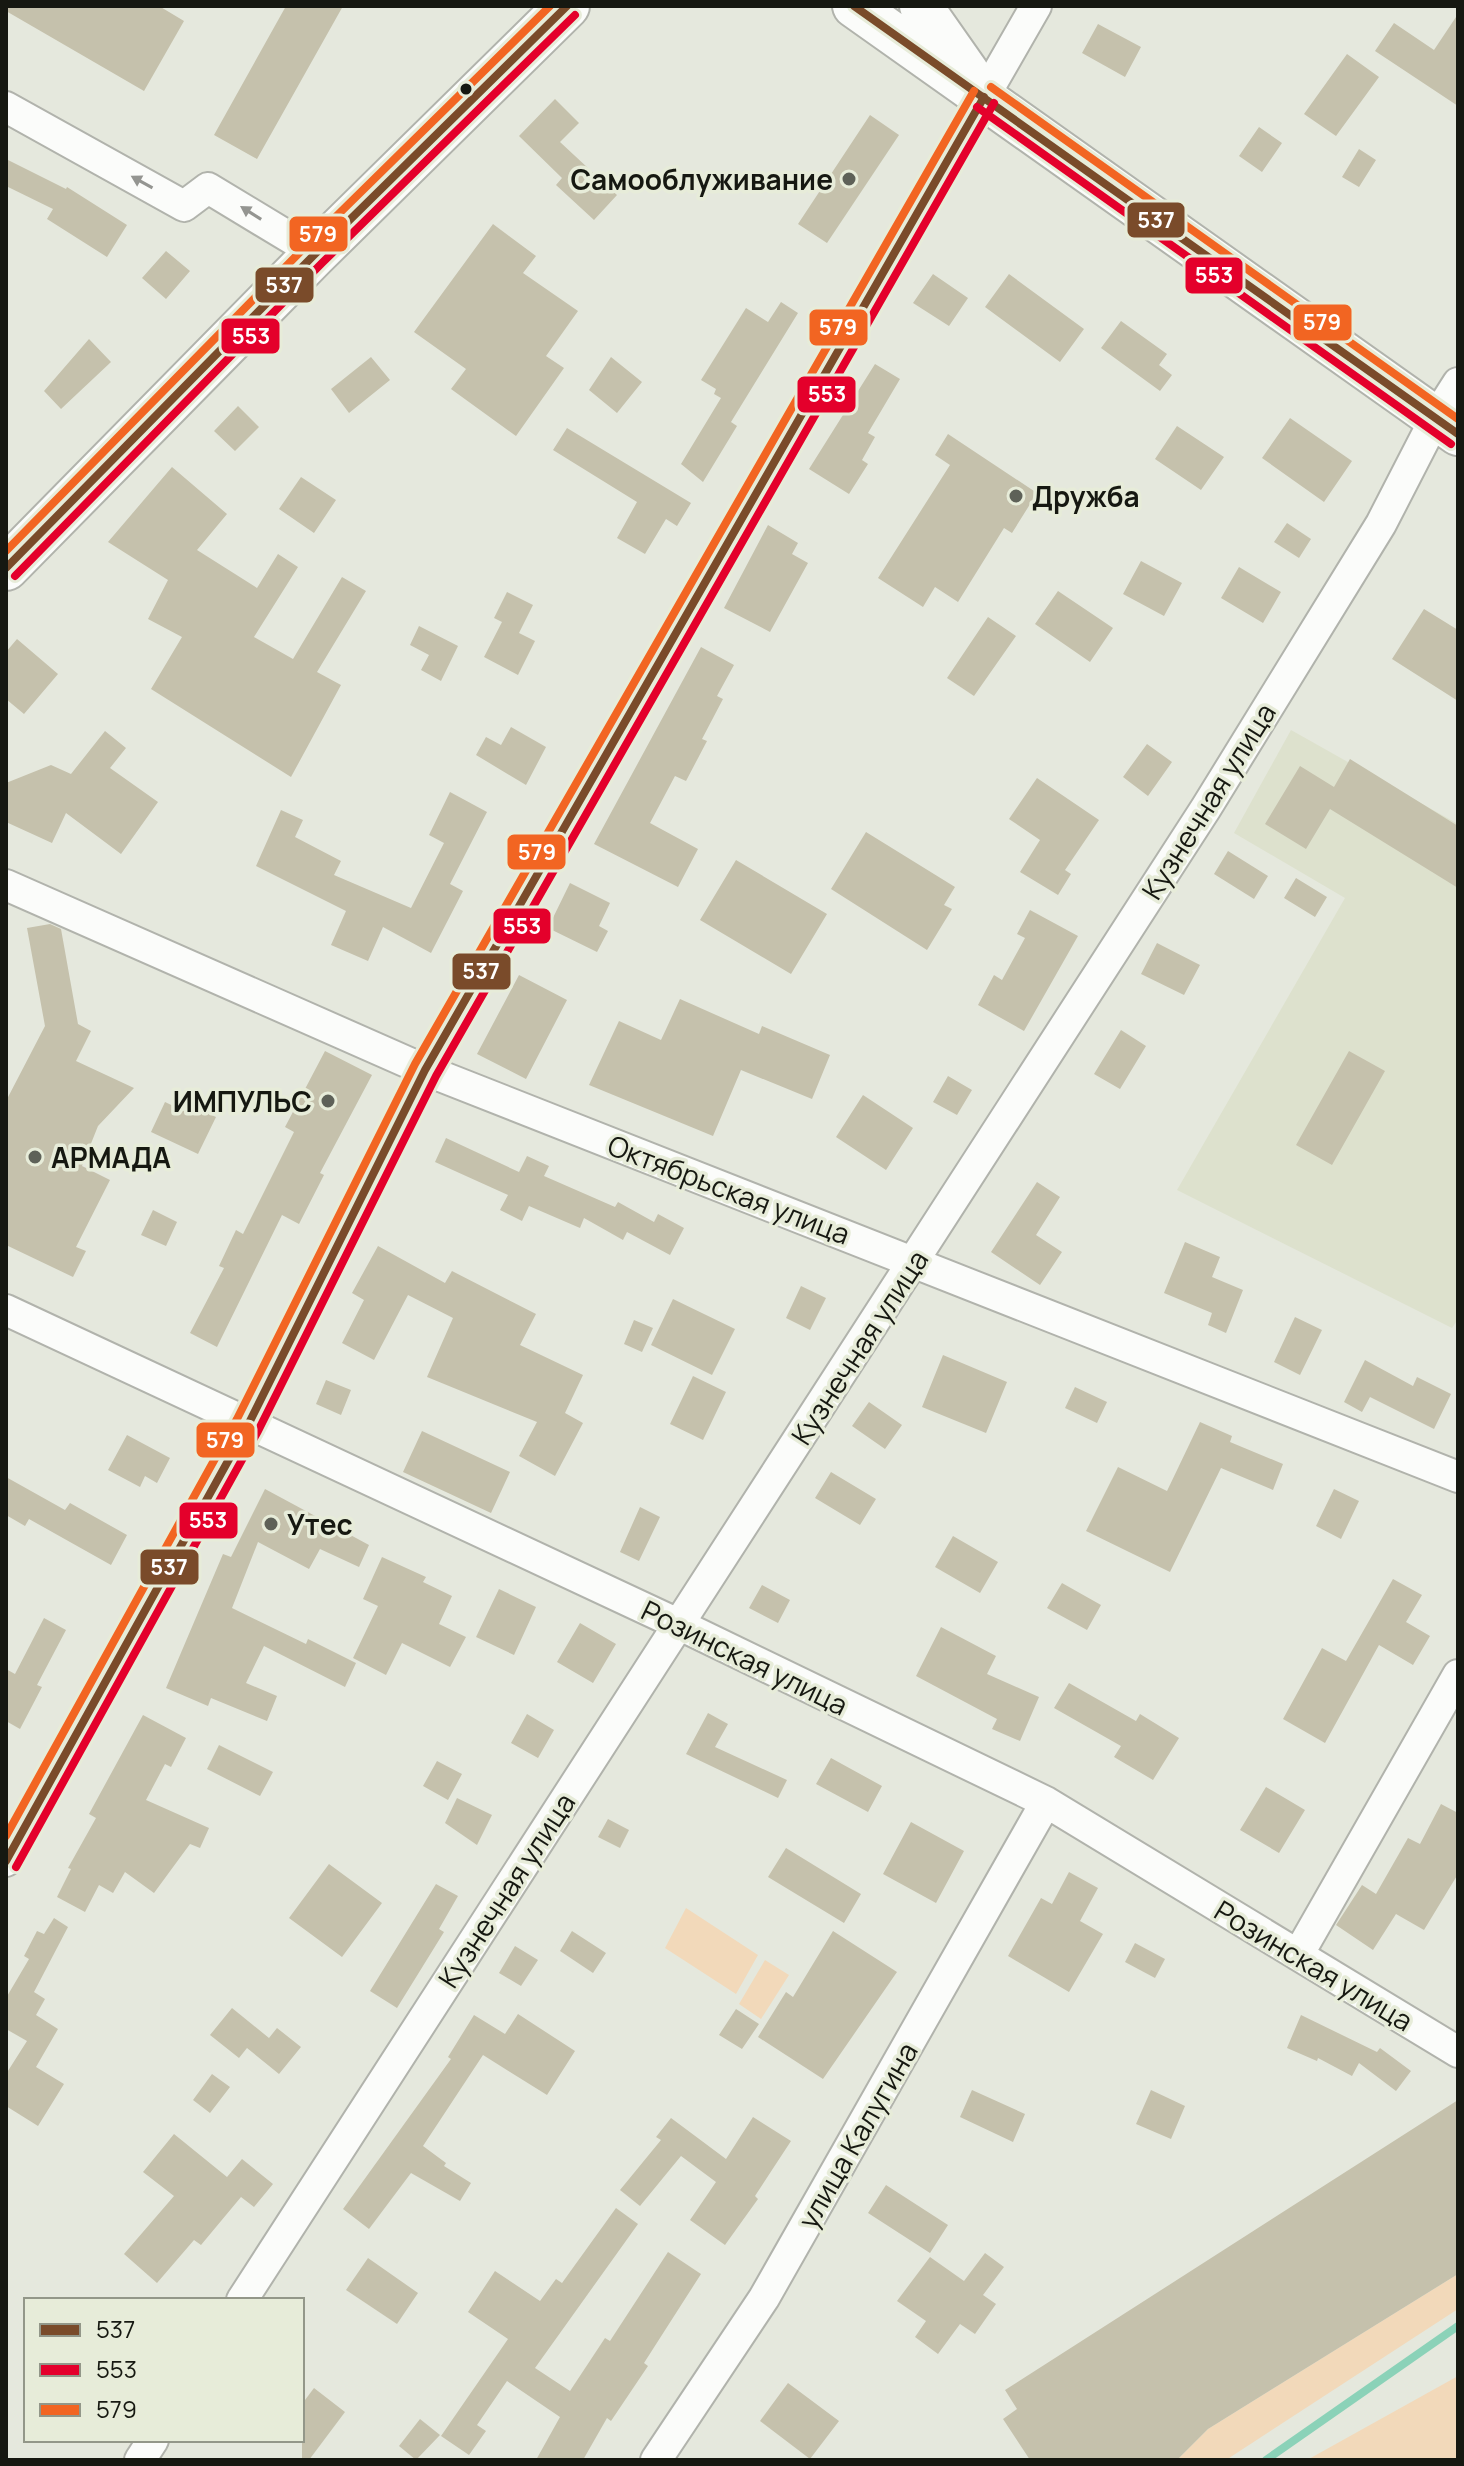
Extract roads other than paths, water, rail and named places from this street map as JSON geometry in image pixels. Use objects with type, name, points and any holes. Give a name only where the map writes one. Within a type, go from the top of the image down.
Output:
[{"type":"highway","points":[[6,533],[529,6]]},
{"type":"highway","points":[[6,568],[314,255],[567,6]]},
{"type":"main road","points":[[854,6],[1446,426]]},
{"type":"main road","points":[[921,6],[984,97]]},
{"type":"street","points":[[6,1861],[248,1425],[425,1070],[1036,6]]},
{"type":"street","points":[[6,107],[184,206],[208,188],[294,240]]},
{"type":"street","name":"Кузнечная улица","points":[[243,2298],[678,1624],[916,1262],[1206,808],[1381,524],[1446,426],[1458,383]]},
{"type":"street","name":"Октябрьская улица","points":[[6,885],[425,1070],[1458,1477]]},
{"type":"street","name":"Розинская улица","points":[[6,1310],[678,1624],[1046,1802],[1458,2052]]},
{"type":"street","points":[[1298,1955],[1458,1675]]},
{"type":"street","name":"улица Калугина","points":[[656,2460],[764,2298],[1046,1802]]},
{"type":"street","points":[[140,2460],[152,2442]]},
{"type":"waterway","points":[[1266,2460],[1458,2326]]},
{"type":"place","name":"Самооблуживание","points":[[849,179]]},
{"type":"place","name":"Дружба","points":[[1016,496]]},
{"type":"place","name":"ИМПУЛЬС","points":[[328,1101]]},
{"type":"place","name":"АРМАДА","points":[[35,1157]]},
{"type":"place","name":"Утес","points":[[271,1524]]}]
